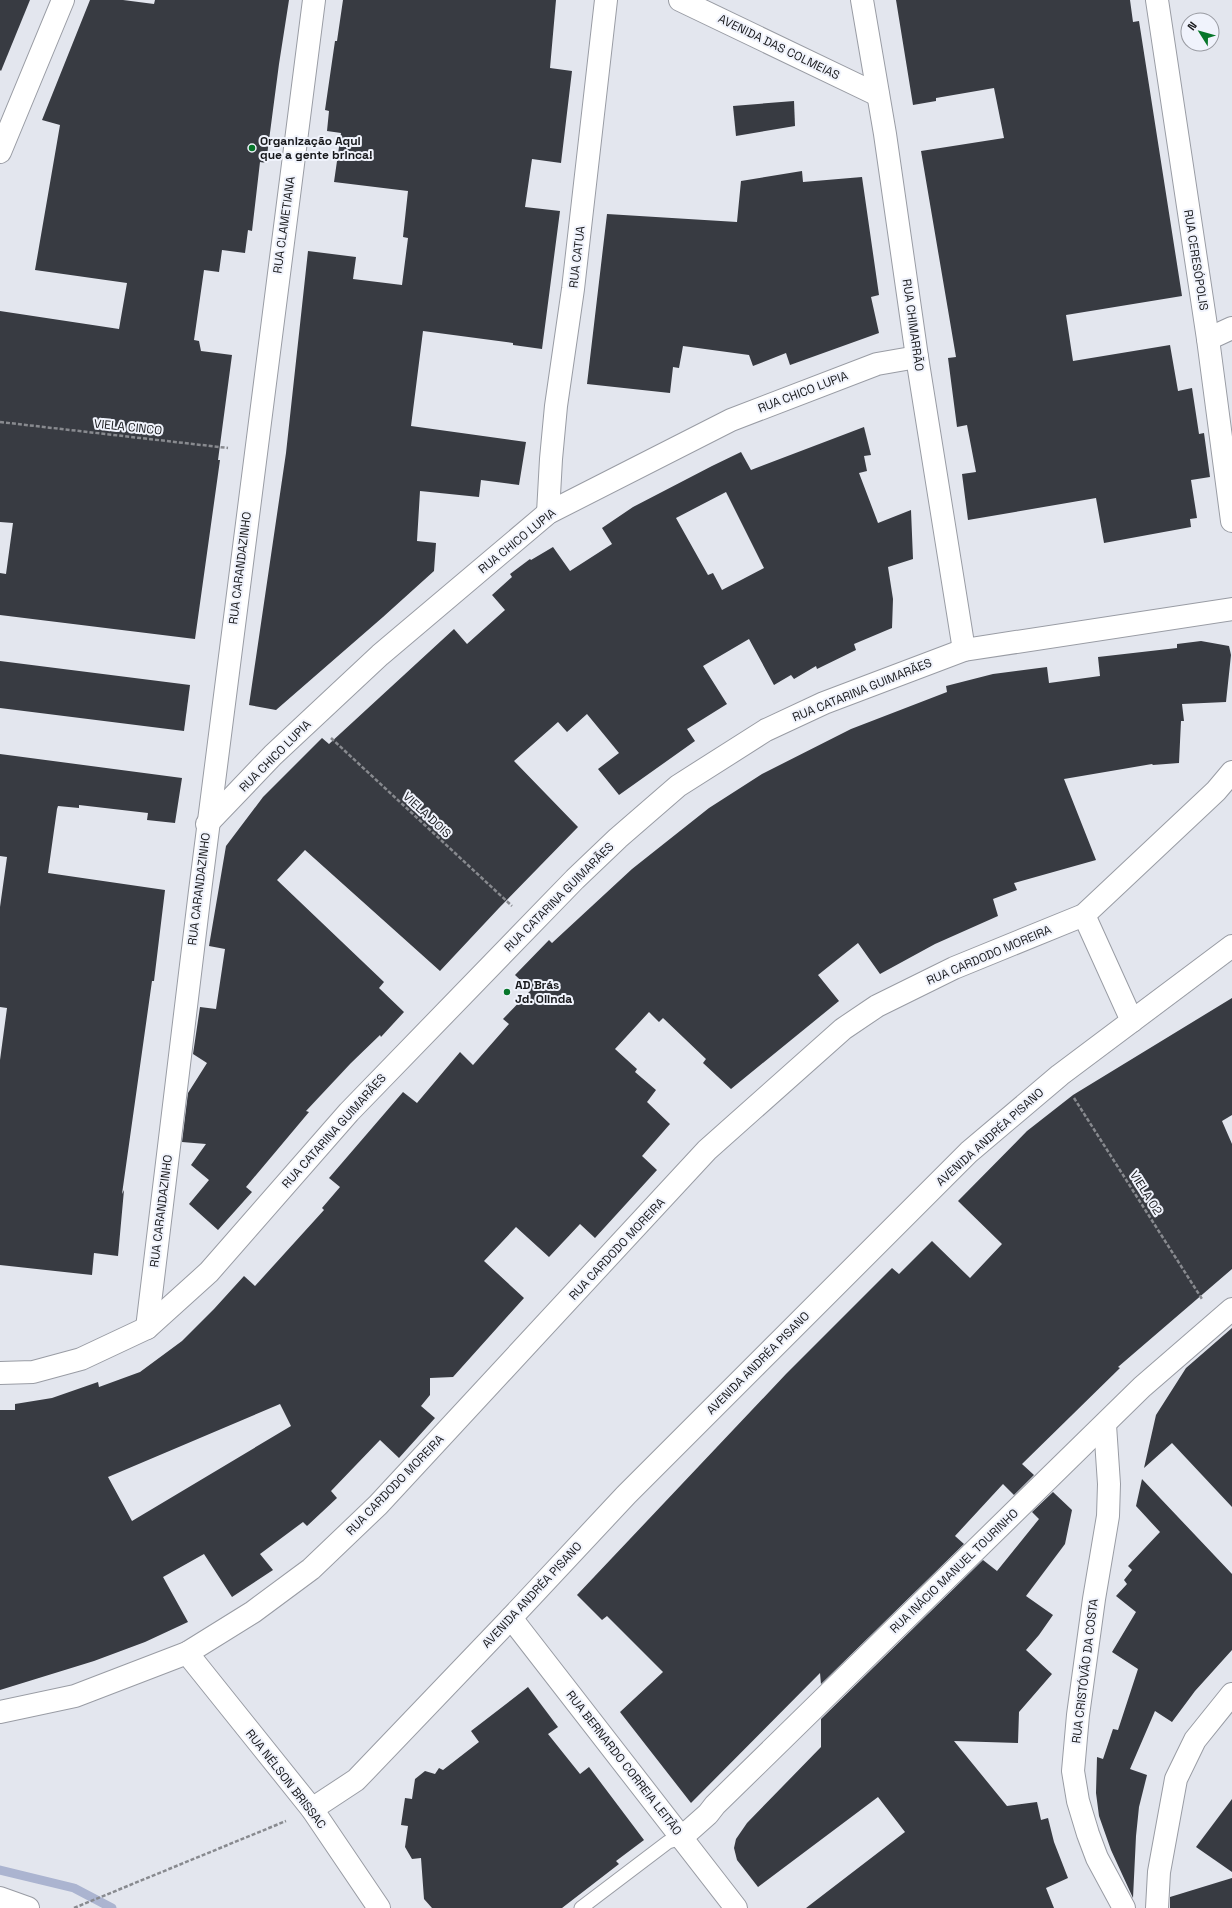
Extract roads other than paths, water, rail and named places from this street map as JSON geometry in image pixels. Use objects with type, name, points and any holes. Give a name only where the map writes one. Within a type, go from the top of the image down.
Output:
[{"type":"street","points":[[0,152],[64,0]]},
{"type":"street","name":"RUA CLAMETIANA","points":[[254,451],[314,0]]},
{"type":"street","name":"RUA CATUA","points":[[548,513],[556,406],[573,289],[606,0]]},
{"type":"street","name":"AVENIDA DAS COLMEIAS","points":[[680,0],[878,95]]},
{"type":"street","name":"RUA CHIMARRÃO","points":[[862,0],[885,134],[964,650]]},
{"type":"street","name":"RUA CERESÓPOLIS","points":[[1157,0],[1208,339],[1232,521]]},
{"type":"street","points":[[1208,339],[1232,328]]},
{"type":"street","name":"RUA CHICO LUPIA","points":[[207,824],[273,755],[380,655],[548,513],[731,420],[877,364],[918,357]]},
{"type":"street","name":"RUA CARANDAZINHO","points":[[147,1328],[207,824],[254,451]]},
{"type":"street","name":"RUA CATARINA GUIMARÃES","points":[[0,1373],[33,1372],[81,1359],[147,1328],[209,1272],[349,1112],[531,924],[618,838],[678,786],[766,730],[824,703],[964,650],[1232,609]]},
{"type":"street","name":"RUA CARDODO MOREIRA","points":[[0,1712],[75,1696],[187,1653],[253,1612],[317,1564],[378,1505],[707,1150],[843,1028],[877,1006],[954,968],[1084,915],[1216,791],[1232,772]]},
{"type":"street","points":[[1084,915],[1132,1021]]},
{"type":"street","name":"AVENIDA ANDRÉA PISANO","points":[[312,1809],[356,1780],[626,1495],[958,1164],[1060,1074],[1232,946]]},
{"type":"street","name":"RUA INÁCIO MANUEL TOURINHO","points":[[682,1838],[1105,1425],[1142,1387],[1224,1316]]},
{"type":"street","name":"RUA CRISTÓVÃO DA COSTA","points":[[1105,1425],[1109,1484],[1108,1516],[1094,1599],[1078,1715],[1073,1770],[1078,1801],[1088,1834],[1097,1858],[1124,1908]]},
{"type":"street","name":"RUA BERNARDO CORREIA LEITÃO","points":[[511,1618],[736,1908]]},
{"type":"street","name":"RUA NÉLSON BRISSAC","points":[[187,1653],[312,1809],[379,1908]]},
{"type":"street","points":[[1157,1908],[1159,1872],[1176,1778],[1195,1740],[1232,1694]]},
{"type":"street","points":[[0,1898],[28,1908]]},
{"type":"lane","points":[[581,1908],[668,1842],[682,1838]]},
{"type":"waterway","points":[[0,1870],[74,1888],[112,1908]]},
{"type":"place","name":"Organização Aqui que a gente brinca!","points":[[252,148]]},
{"type":"place","name":"AD Brás Jd. Olinda","points":[[507,992]]}]
